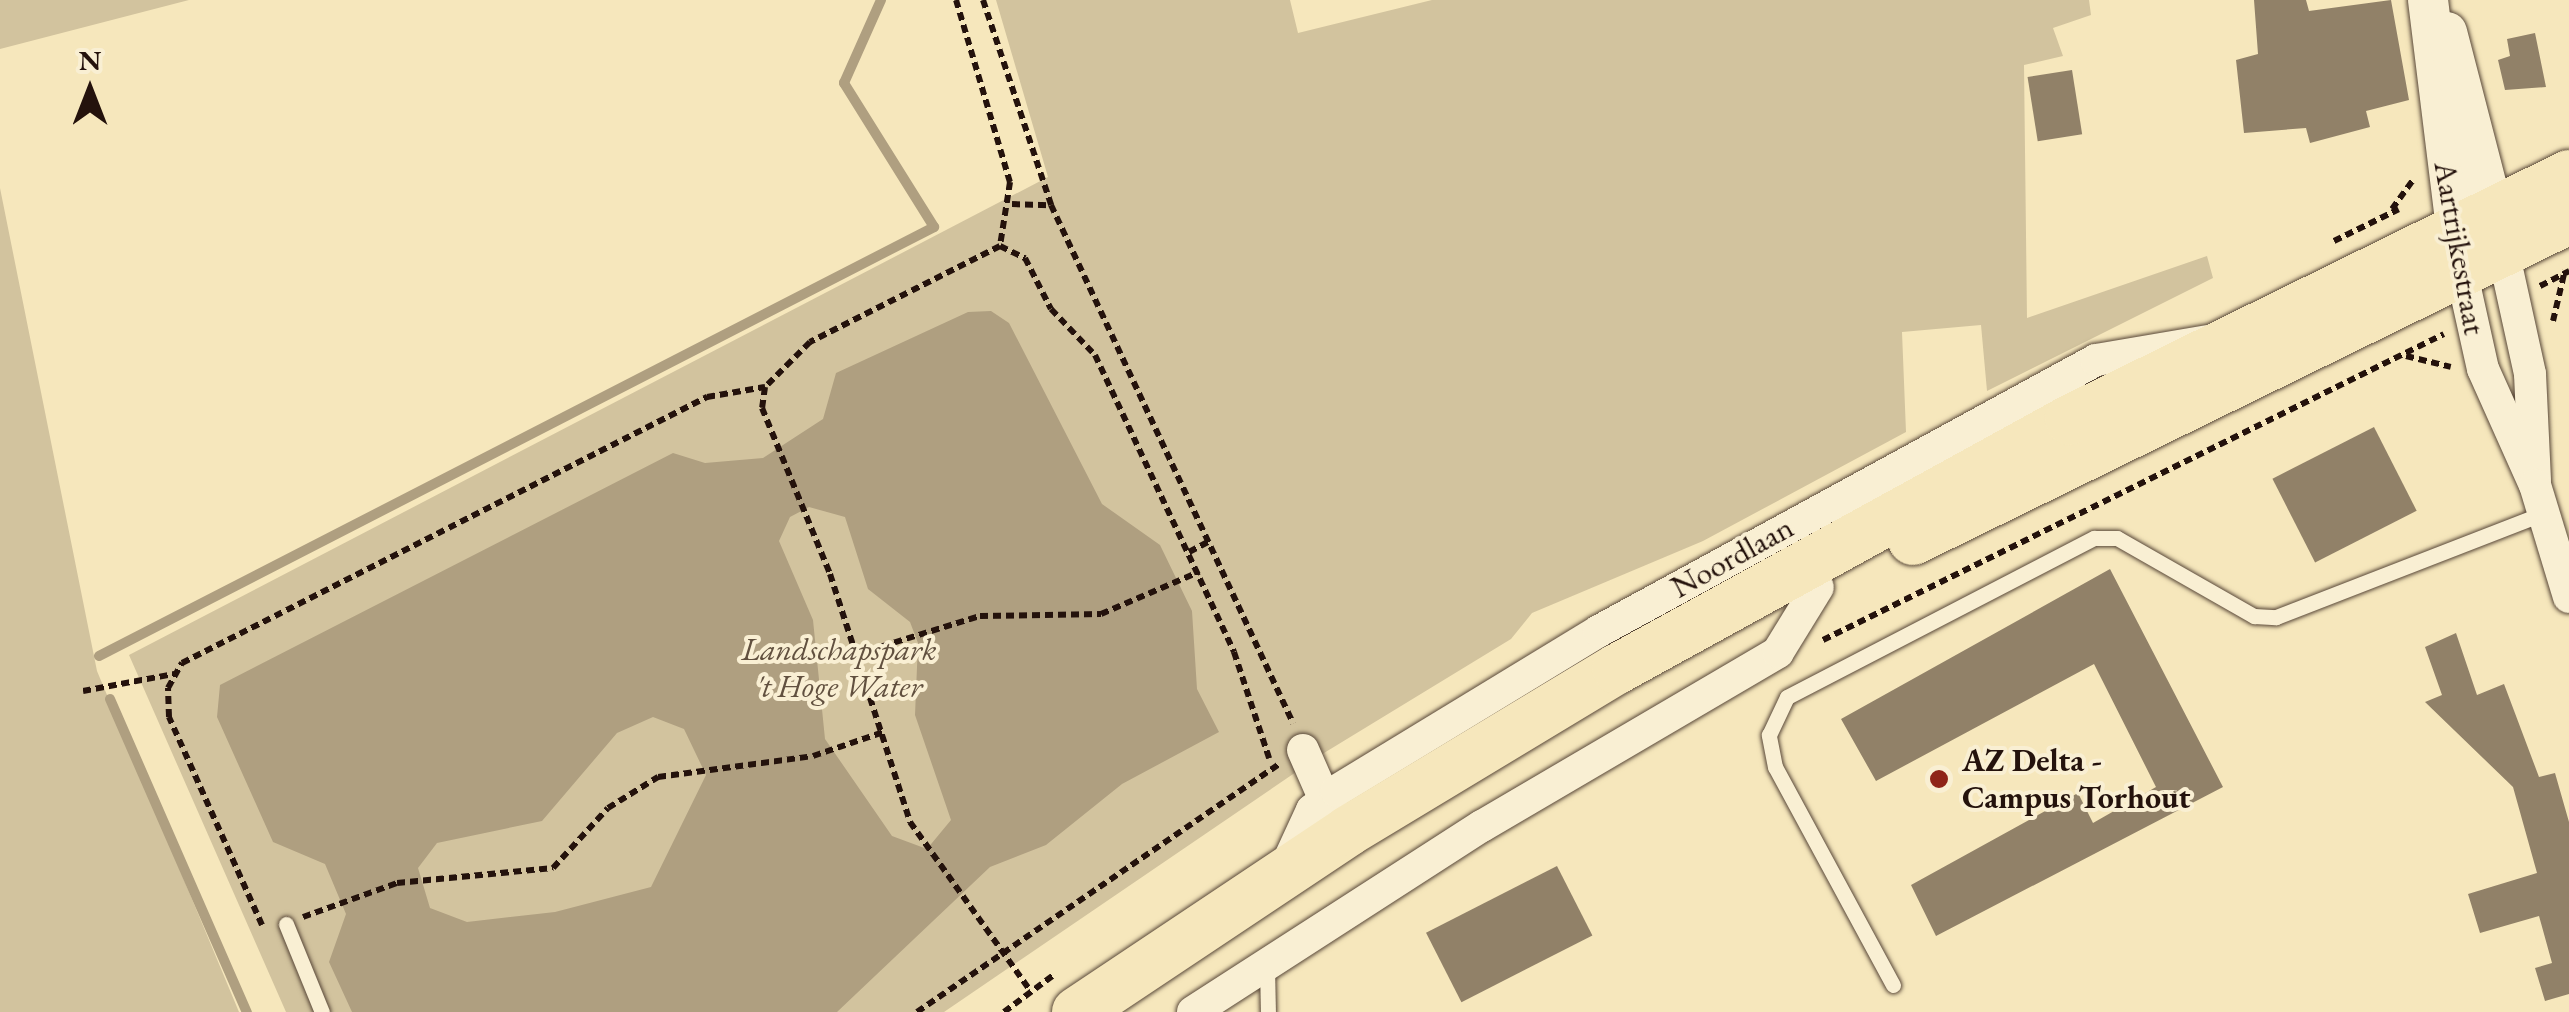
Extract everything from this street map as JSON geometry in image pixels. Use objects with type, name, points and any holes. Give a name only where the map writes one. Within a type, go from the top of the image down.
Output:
[{"type":"main road","name":"Noordlaan","points":[[1120,1012],[1416,818],[1818,587],[2479,241],[2569,176]]},
{"type":"main road","name":"Noordlaan","points":[[1077,1012],[1283,873],[1633,660],[2242,335],[2479,241],[2569,220]]},
{"type":"street","name":"Aartrijkestraat","points":[[2431,0],[2479,241],[2483,369],[2540,499],[2569,597]]},
{"type":"street","name":"Aartrijkestraat","points":[[2479,241],[2530,374],[2540,499]]},
{"type":"street","name":"Noordlaan","points":[[1315,811],[1599,631],[2077,369],[2140,349],[2242,335]]},
{"type":"street","name":"Noordlaan","points":[[1200,1011],[1268,962],[1778,652],[1818,587]]},
{"type":"street","points":[[1283,873],[1315,811],[1304,750]]},
{"type":"lane","points":[[1893,985],[1774,768],[1769,735],[1787,697],[2094,538],[2118,538],[2254,616],[2276,616],[2540,499]]},
{"type":"lane","points":[[286,924],[322,1012]]},
{"type":"lane","points":[[1268,962],[1268,1012]]},
{"type":"path","points":[[83,691],[174,674],[707,396],[765,387],[810,342],[1000,246],[1012,204],[956,0]]},
{"type":"path","points":[[984,0],[1051,205],[1304,750]]},
{"type":"path","points":[[1012,204],[1051,205]]},
{"type":"path","points":[[1000,246],[1025,258],[1051,309],[1095,355],[1199,572],[1273,767],[1315,811]]},
{"type":"path","points":[[1778,652],[1811,646],[2400,356]]},
{"type":"path","points":[[765,387],[774,451],[810,527],[922,840],[1030,990]]},
{"type":"path","points":[[1189,552],[1210,542]]},
{"type":"path","points":[[857,654],[908,635],[980,616],[1087,617],[1146,598],[1199,572]]},
{"type":"path","points":[[174,674],[170,717],[266,934]]},
{"type":"path","points":[[327,906],[424,880],[553,868],[631,790],[698,768],[835,749],[884,732]]},
{"type":"path","points":[[917,1012],[1000,951],[1273,767]]},
{"type":"green space","points":[[0,0],[189,0],[0,49]]},
{"type":"green space","points":[[996,0],[1290,0],[1298,33],[1432,0],[2089,0],[2091,15],[2053,28],[2063,56],[2024,65],[2027,318],[2207,256],[2213,278],[1987,391],[1981,325],[1902,332],[1906,432],[1703,541],[1532,613],[1511,639],[1324,753],[944,1012],[286,1012],[129,655],[1048,177]]},
{"type":"green space","points":[[0,188],[97,671],[239,1012],[0,1012]]},
{"type":"shaded area","name":"Landschapspark 't Hoge Water","points":[[991,311],[1009,323],[1102,504],[1160,545],[1192,611],[1197,689],[1219,732],[1122,784],[1046,845],[990,867],[837,1012],[352,1012],[329,962],[346,914],[325,864],[273,842],[217,717],[220,685],[673,453],[705,463],[763,458],[823,419],[836,373],[968,312]],"holes":[[[809,507],[845,517],[868,589],[910,622],[918,643],[915,715],[951,820],[927,849],[892,836],[825,739],[813,620],[779,541],[790,517]],[[653,717],[684,729],[706,775],[651,887],[555,912],[467,922],[430,908],[418,868],[437,843],[542,821],[617,733]]]},
{"type":"building","points":[[2254,0],[2306,0],[2309,11],[2391,0],[2409,100],[2366,111],[2370,127],[2310,143],[2306,128],[2244,133],[2236,60],[2258,54]]},
{"type":"building","points":[[2535,33],[2546,87],[2505,90],[2498,60],[2510,56],[2507,39]]},
{"type":"building","points":[[2072,70],[2082,134],[2038,141],[2028,77]]},
{"type":"building","points":[[2374,427],[2417,511],[2315,563],[2272,479]]},
{"type":"building","points":[[2110,569],[2223,787],[1936,936],[1911,885],[2078,793],[2093,823],[2156,787],[2094,664],[1876,781],[1841,719]]},
{"type":"building","points":[[2456,633],[2477,695],[2504,684],[2539,777],[2555,773],[2569,822],[2569,994],[2545,1001],[2535,968],[2552,963],[2539,916],[2480,933],[2468,894],[2537,873],[2513,787],[2425,702],[2442,695],[2425,647]]},
{"type":"building","points":[[1557,866],[1592,935],[1461,1002],[1426,933]]},
{"type":"waterway","points":[[99,656],[934,227],[844,83],[881,0]]},
{"type":"waterway","points":[[110,699],[247,1012]]},
{"type":"place","name":"AZ Delta - Campus Torhout","points":[[1939,779]]}]
